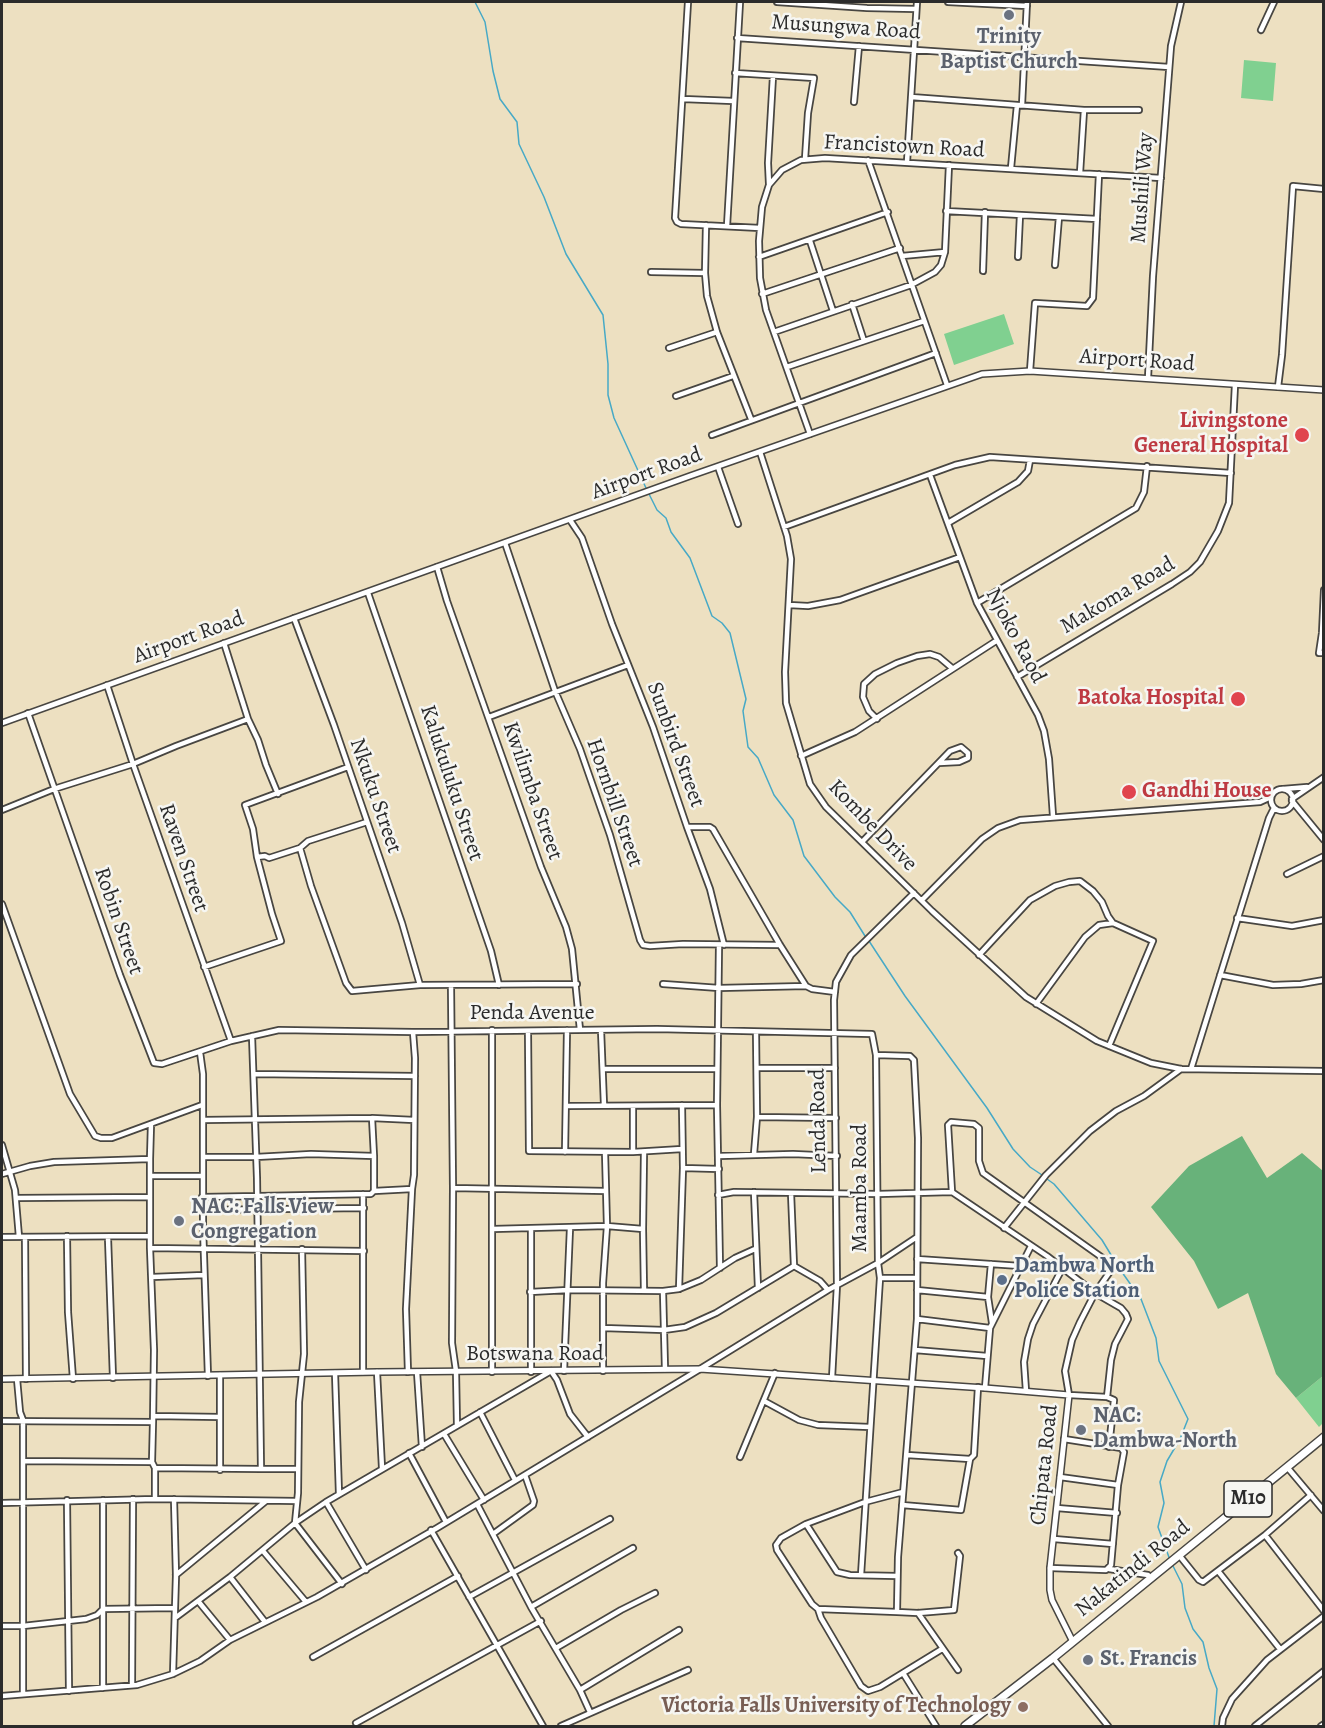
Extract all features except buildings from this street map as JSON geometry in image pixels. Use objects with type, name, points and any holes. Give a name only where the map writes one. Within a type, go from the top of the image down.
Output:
[{"type":"highway","name":"Nakatindi Road","points":[[965,1726],[1073,1642],[1323,1437]]},
{"type":"street","points":[[688,2],[675,218],[681,224],[760,228]]},
{"type":"street","points":[[727,226],[736,38],[740,2]]},
{"type":"street","points":[[777,2],[916,9]]},
{"type":"street","points":[[867,2],[867,8]]},
{"type":"street","points":[[907,162],[916,2]]},
{"type":"street","points":[[948,2],[1027,4],[1025,56],[1011,168]]},
{"type":"street","name":"Mushili Way","points":[[1148,378],[1172,38],[1181,2]]},
{"type":"street","points":[[1261,30],[1274,2]]},
{"type":"street","name":"Musungwa Road","points":[[736,38],[1170,67]]},
{"type":"street","points":[[854,102],[859,46]]},
{"type":"street","points":[[735,73],[814,78],[808,113],[805,159]]},
{"type":"street","points":[[773,76],[768,163],[769,185],[762,207],[760,228],[759,258],[762,294],[810,434]]},
{"type":"street","points":[[911,97],[1084,110],[1139,110]]},
{"type":"street","points":[[683,99],[733,101]]},
{"type":"street","points":[[1080,173],[1084,110]]},
{"type":"street","name":"Francistown Road","points":[[769,185],[782,170],[805,159],[907,162],[1161,178]]},
{"type":"street","points":[[868,160],[947,385]]},
{"type":"street","points":[[774,332],[911,285],[935,272],[941,265],[945,252],[949,165]]},
{"type":"street","points":[[1030,371],[1035,303],[1083,306],[1091,303],[1093,298],[1100,174]]},
{"type":"street","points":[[1278,387],[1293,186],[1323,189]]},
{"type":"street","points":[[946,211],[1097,219]]},
{"type":"street","points":[[759,258],[888,212]]},
{"type":"street","points":[[983,271],[985,212]]},
{"type":"street","points":[[1018,257],[1020,215]]},
{"type":"street","points":[[1055,265],[1059,217]]},
{"type":"street","points":[[706,225],[707,296],[717,332],[751,419]]},
{"type":"street","points":[[810,241],[834,311]]},
{"type":"street","points":[[762,294],[900,248]]},
{"type":"street","points":[[902,256],[945,252]]},
{"type":"street","points":[[651,272],[705,273]]},
{"type":"street","points":[[852,304],[864,341]]},
{"type":"street","points":[[788,367],[924,321]]},
{"type":"street","points":[[669,348],[717,332]]},
{"type":"street","points":[[712,435],[936,353]]},
{"type":"street","name":"Airport Road","points":[[2,723],[718,466],[982,374],[1030,371],[1323,390]]},
{"type":"street","points":[[676,396],[733,376]]},
{"type":"street","name":"Makoma Road","points":[[1017,677],[1190,572],[1207,551],[1226,515],[1230,494],[1235,385]]},
{"type":"street","name":"Kombe Drive","points":[[760,452],[784,527],[791,560],[785,691],[789,717],[810,784],[819,797],[914,893],[1018,991],[1079,1030],[1109,1046],[1151,1063],[1181,1069],[1323,1071]]},
{"type":"street","points":[[784,527],[980,458],[1147,466],[1231,473]]},
{"type":"street","points":[[948,523],[1018,482],[1028,471],[1030,460]]},
{"type":"street","points":[[718,466],[738,524]]},
{"type":"street","points":[[977,603],[1136,508],[1144,492],[1147,466]]},
{"type":"street","name":"Njoko Raod","points":[[930,475],[977,603],[1038,715],[1044,731],[1049,759],[1053,816]]},
{"type":"street","name":"Sunbird Street","points":[[570,520],[582,538],[653,728],[687,827],[710,826],[713,829],[806,986]]},
{"type":"street","name":"Hornbill Street","points":[[505,543],[555,691],[580,749],[610,835],[643,945],[780,945]]},
{"type":"street","points":[[789,605],[808,606],[840,600],[960,557]]},
{"type":"street","name":"Kwilimba Street","points":[[437,567],[541,867],[566,927],[577,984],[580,1030]]},
{"type":"street","points":[[1321,653],[1323,590]]},
{"type":"street","name":"Kalukuluku Street","points":[[368,593],[491,951],[499,985]]},
{"type":"street","name":"Nkuku Street","points":[[294,618],[402,923],[420,985]]},
{"type":"street","points":[[801,756],[855,732],[877,719],[996,640]]},
{"type":"street","points":[[224,643],[248,719],[278,794]]},
{"type":"street","points":[[877,719],[869,711],[863,697],[864,684],[875,674],[897,663],[930,654],[939,657],[952,668]]},
{"type":"street","points":[[489,717],[628,665]]},
{"type":"street","name":"Raven Street","points":[[107,685],[231,1041]]},
{"type":"street","name":"Robin Street","points":[[28,713],[152,1060],[154,1063],[162,1064],[231,1041]]},
{"type":"street","points":[[2,810],[54,789],[133,764],[248,719]]},
{"type":"street","points":[[862,842],[939,763],[954,748],[961,747],[968,753],[968,758],[959,762],[939,763]]},
{"type":"street","points":[[204,967],[282,941],[257,857],[253,829],[244,805],[348,767]]},
{"type":"street","points":[[1286,810],[1292,800],[1323,777]]},
{"type":"street","points":[[1260,802],[1281,789],[1307,787]]},
{"type":"street","points":[[1281,789],[1290,793],[1300,813],[1323,840]]},
{"type":"street","points":[[1191,1069],[1274,807],[1271,796]]},
{"type":"street","points":[[922,900],[974,845],[998,828],[1020,820],[1260,802],[1300,813]]},
{"type":"street","points":[[257,857],[269,858],[300,848],[308,841],[367,822]]},
{"type":"street","points":[[687,827],[710,889],[722,945],[717,1070],[720,1268]]},
{"type":"street","points":[[300,848],[311,886],[349,989],[356,992],[420,985],[577,984]]},
{"type":"street","points":[[1287,874],[1323,856]]},
{"type":"street","points":[[979,955],[1030,900],[1046,890],[1069,882],[1080,881],[1093,891],[1113,922],[1153,940],[1109,1046]]},
{"type":"street","name":"Lenda Road","points":[[832,1378],[837,1285],[835,992],[840,972],[851,955],[914,893]]},
{"type":"street","points":[[2,904],[70,1094],[95,1136],[112,1138],[202,1105]]},
{"type":"street","points":[[1238,918],[1292,926],[1323,920]]},
{"type":"street","points":[[1036,1004],[1085,937],[1099,925],[1113,922]]},
{"type":"street","points":[[1220,975],[1272,985],[1301,984],[1323,980]]},
{"type":"street","points":[[663,984],[719,988],[806,986],[835,992]]},
{"type":"street","points":[[451,986],[452,1343],[456,1371],[457,1425]]},
{"type":"street","points":[[565,1152],[567,1029]]},
{"type":"street","name":"Penda Avenue","points":[[231,1041],[279,1030],[413,1032],[567,1029],[834,1032]]},
{"type":"street","points":[[492,1030],[492,1372]]},
{"type":"street","points":[[601,1030],[604,1105]]},
{"type":"street","points":[[528,1031],[529,1151],[644,1152],[682,1149]]},
{"type":"street","points":[[408,1372],[406,1309],[414,1175],[413,1032]]},
{"type":"street","points":[[754,1154],[757,1117],[756,1032]]},
{"type":"street","name":"Maamba Road","points":[[834,1032],[870,1032],[873,1036],[876,1054],[880,1278],[861,1575]]},
{"type":"street","points":[[252,1036],[256,1119],[261,1469]]},
{"type":"street","points":[[200,1052],[203,1074],[202,1210],[208,1376]]},
{"type":"street","points":[[876,1054],[910,1056],[914,1060],[918,1138],[917,1319],[897,1576],[897,1612]]},
{"type":"street","points":[[757,1068],[836,1068]]},
{"type":"street","points":[[604,1069],[717,1070]]},
{"type":"street","points":[[1004,1228],[1046,1175],[1090,1131],[1116,1111],[1144,1096],[1181,1069]]},
{"type":"street","points":[[254,1074],[415,1076]]},
{"type":"street","points":[[566,1106],[717,1105]]},
{"type":"street","points":[[633,1106],[633,1152]]},
{"type":"street","points":[[679,1289],[682,1106]]},
{"type":"street","points":[[757,1117],[836,1118]]},
{"type":"street","points":[[204,1120],[372,1118],[414,1120]]},
{"type":"street","points":[[372,1118],[374,1191]]},
{"type":"street","points":[[952,1192],[948,1125],[951,1122],[974,1124],[979,1128],[979,1161],[983,1173],[1024,1203]]},
{"type":"street","points":[[151,1124],[152,1461],[155,1468],[155,1499]]},
{"type":"street","points":[[2,1145],[16,1198],[22,1237],[26,1379]]},
{"type":"street","points":[[603,1371],[607,1227],[605,1152]]},
{"type":"street","points":[[644,1152],[644,1291]]},
{"type":"street","points":[[203,1157],[311,1154],[374,1156]]},
{"type":"street","points":[[719,1156],[754,1154],[837,1156]]},
{"type":"street","points":[[2,1174],[36,1164],[54,1162],[150,1159]]},
{"type":"street","points":[[682,1168],[719,1169]]},
{"type":"street","points":[[151,1176],[203,1176]]},
{"type":"street","points":[[453,1188],[606,1191]]},
{"type":"street","points":[[202,1197],[371,1194],[374,1191],[412,1189]]},
{"type":"street","points":[[718,1195],[734,1192],[878,1194],[952,1192],[1047,1256],[1095,1293],[1121,1308],[1128,1319],[1111,1360],[1107,1397]]},
{"type":"street","points":[[754,1192],[758,1288]]},
{"type":"street","points":[[791,1193],[794,1266]]},
{"type":"street","points":[[363,1194],[363,1372]]},
{"type":"street","points":[[16,1198],[150,1197]]},
{"type":"street","name":"Chipata Road","points":[[1024,1203],[1114,1266],[1095,1293],[1076,1331],[1067,1355],[1065,1371],[1069,1395],[1050,1568],[1052,1600],[1073,1642]]},
{"type":"street","points":[[202,1210],[364,1208]]},
{"type":"street","points":[[493,1229],[607,1227],[644,1229]]},
{"type":"street","points":[[564,1371],[570,1228]]},
{"type":"street","points":[[531,1229],[531,1372]]},
{"type":"street","points":[[67,1236],[68,1312],[73,1378]]},
{"type":"street","points":[[2,1237],[150,1236]]},
{"type":"street","points":[[2,1696],[132,1685],[173,1674],[200,1661],[231,1640],[342,1584],[525,1476],[828,1290],[878,1263],[917,1237]]},
{"type":"street","points":[[108,1238],[112,1378]]},
{"type":"street","points":[[991,1325],[1031,1246]]},
{"type":"street","points":[[150,1248],[364,1251]]},
{"type":"street","points":[[302,1249],[303,1373],[299,1402],[295,1523],[342,1584]]},
{"type":"street","points":[[530,1292],[679,1289],[755,1249]]},
{"type":"street","points":[[917,1259],[1020,1266]]},
{"type":"street","points":[[902,1504],[960,1511],[970,1459],[975,1455],[991,1325],[988,1297],[991,1264]]},
{"type":"street","points":[[603,1328],[664,1330],[685,1327],[701,1321],[794,1266]]},
{"type":"street","points":[[794,1266],[820,1281],[828,1290]]},
{"type":"street","points":[[1026,1391],[1024,1362],[1028,1339],[1033,1324],[1062,1269]]},
{"type":"street","points":[[152,1277],[204,1275]]},
{"type":"street","points":[[880,1278],[917,1278]]},
{"type":"street","points":[[917,1290],[988,1297]]},
{"type":"street","points":[[663,1291],[665,1370]]},
{"type":"street","points":[[917,1319],[991,1325]]},
{"type":"street","points":[[915,1350],[987,1356]]},
{"type":"street","name":"Botswana Road","points":[[2,1379],[363,1372],[700,1370],[775,1373],[1069,1395]]},
{"type":"street","points":[[175,1618],[263,1551],[295,1523],[326,1502],[551,1371],[570,1414],[588,1437]]},
{"type":"street","points":[[377,1372],[382,1468]]},
{"type":"street","points":[[417,1372],[422,1447]]},
{"type":"street","points":[[335,1373],[339,1494]]},
{"type":"street","points":[[740,1457],[775,1373]]},
{"type":"street","points":[[220,1375],[220,1470]]},
{"type":"street","points":[[17,1379],[20,1412],[23,1420],[24,1461],[23,1694]]},
{"type":"street","points":[[1069,1395],[1107,1397],[1114,1400],[1109,1447]]},
{"type":"street","points":[[764,1401],[799,1420],[823,1425],[870,1427]]},
{"type":"street","points":[[480,1412],[515,1480]]},
{"type":"street","points":[[2,1421],[220,1417]]},
{"type":"street","points":[[444,1434],[484,1500]]},
{"type":"street","points":[[1064,1439],[1121,1448],[1124,1452],[1109,1569]]},
{"type":"street","points":[[409,1453],[446,1522]]},
{"type":"street","points":[[907,1455],[970,1459]]},
{"type":"street","points":[[24,1461],[152,1461]]},
{"type":"street","points":[[1287,1467],[1323,1511]]},
{"type":"street","points":[[155,1468],[298,1469]]},
{"type":"street","points":[[493,1534],[533,1506],[534,1501],[525,1476]]},
{"type":"street","points":[[1060,1477],[1118,1485]]},
{"type":"street","points":[[903,1492],[865,1502],[806,1524],[781,1538],[776,1545],[777,1550],[818,1609],[861,1686],[868,1691],[880,1687],[942,1649]]},
{"type":"street","points":[[1179,1555],[1201,1581],[1205,1581],[1265,1535],[1311,1495]]},
{"type":"street","points":[[2,1503],[133,1499],[297,1501]]},
{"type":"street","points":[[132,1685],[133,1499]]},
{"type":"street","points":[[173,1674],[176,1575],[174,1499]]},
{"type":"street","points":[[67,1500],[69,1691]]},
{"type":"street","points":[[103,1500],[104,1688]]},
{"type":"street","points":[[176,1575],[266,1501]]},
{"type":"street","points":[[326,1502],[366,1570]]},
{"type":"street","points":[[477,1504],[590,1712]]},
{"type":"street","points":[[1057,1508],[1116,1513]]},
{"type":"street","points":[[470,1597],[610,1519]]},
{"type":"street","points":[[806,1524],[837,1572],[897,1576]]},
{"type":"street","points":[[431,1530],[543,1726]]},
{"type":"street","points":[[1222,1726],[1222,1718],[1232,1699],[1267,1660],[1323,1614],[1265,1535]]},
{"type":"street","points":[[1053,1539],[1113,1544]]},
{"type":"street","points":[[531,1607],[633,1548]]},
{"type":"street","points":[[263,1551],[306,1602]]},
{"type":"street","points":[[818,1609],[918,1613],[954,1610],[960,1556],[958,1554]]},
{"type":"street","points":[[1050,1568],[1109,1569],[1148,1575],[1150,1578]]},
{"type":"street","points":[[1218,1571],[1280,1649]]},
{"type":"street","points":[[312,1657],[458,1576]]},
{"type":"street","points":[[230,1577],[266,1622]]},
{"type":"street","points":[[556,1648],[655,1593]]},
{"type":"street","points":[[198,1601],[231,1640]]},
{"type":"street","points":[[2,1626],[68,1622],[97,1615],[103,1609],[175,1608]]},
{"type":"street","points":[[918,1613],[958,1670]]},
{"type":"street","points":[[356,1723],[541,1621]]},
{"type":"street","points":[[580,1690],[679,1630]]},
{"type":"street","points":[[1053,1658],[1108,1726]]},
{"type":"street","points":[[561,1726],[688,1670]]},
{"type":"street","points":[[1255,1726],[1323,1671]]},
{"type":"street","points":[[903,1673],[936,1726]]},
{"type":"green space","points":[[1244,60],[1276,63],[1273,101],[1241,98]]},
{"type":"green space","points":[[1004,314],[1014,344],[954,365],[944,334]]},
{"type":"green space","points":[[1242,1136],[1267,1178],[1302,1153],[1323,1171],[1323,1376],[1296,1398],[1276,1374],[1248,1293],[1218,1309],[1194,1261],[1151,1207],[1189,1166]]},
{"type":"green space","points":[[1323,1376],[1323,1423],[1319,1427],[1296,1398]]},
{"type":"waterway","points":[[475,2],[485,22],[500,99],[517,122],[519,144],[544,197],[566,254],[603,315],[608,364],[608,395],[614,418],[646,488]]},
{"type":"waterway","points":[[649,494],[657,510],[666,518],[671,532],[690,558],[712,616],[730,633],[746,699],[743,711],[748,747],[758,758],[774,795],[793,820],[804,856],[835,897],[850,912],[865,936]]},
{"type":"waterway","points":[[869,941],[905,996],[987,1108],[1013,1149],[1030,1167],[1042,1175]]},
{"type":"waterway","points":[[1047,1179],[1054,1184],[1102,1240],[1141,1299],[1156,1338],[1159,1361],[1188,1419],[1167,1461],[1160,1482],[1164,1503],[1158,1527],[1170,1560]]},
{"type":"waterway","points":[[1172,1564],[1182,1584],[1185,1608],[1193,1629],[1203,1642],[1217,1689],[1214,1726]]},
{"type":"place","name":"Trinity Baptist Church","points":[[1009,15]]},
{"type":"place","name":"Livingstone General Hospital","points":[[1302,435]]},
{"type":"place","name":"Batoka Hospital","points":[[1238,699]]},
{"type":"place","name":"Gandhi House","points":[[1129,792]]},
{"type":"place","name":"NAC: Falls View Congregation","points":[[179,1221]]},
{"type":"place","name":"Dambwa North Police Station","points":[[1002,1280]]},
{"type":"place","name":"NAC: Dambwa-North","points":[[1081,1430]]},
{"type":"place","name":"St. Francis","points":[[1088,1660]]},
{"type":"place","name":"Victoria Falls University of Technology","points":[[1023,1707]]}]
